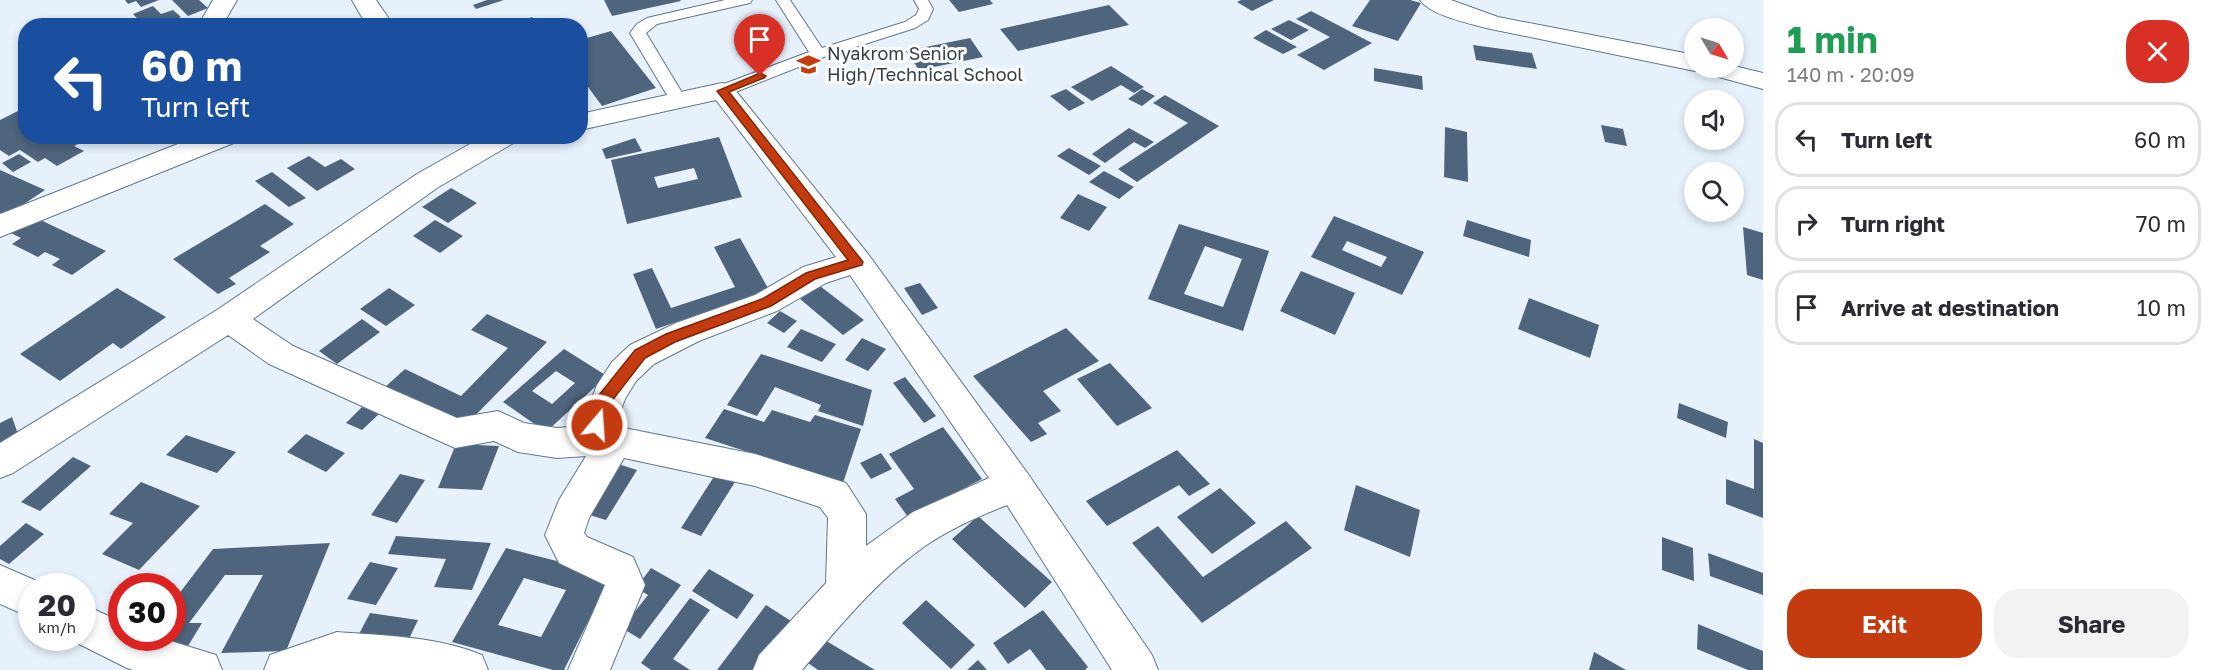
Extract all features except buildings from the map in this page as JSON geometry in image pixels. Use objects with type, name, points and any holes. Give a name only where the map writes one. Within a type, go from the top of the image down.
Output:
[{"type":"street","points":[[215,18],[225,0]]},
{"type":"street","points":[[364,0],[374,18]]},
{"type":"street","points":[[1432,0],[1463,14],[1494,23],[1684,61]]},
{"type":"street","points":[[1744,76],[1763,81]]},
{"type":"street","points":[[588,121],[722,91],[857,262],[1016,485],[1137,670]]},
{"type":"street","points":[[0,227],[59,200],[117,180],[202,144]]},
{"type":"street","points":[[0,462],[229,319],[427,181],[491,144]]},
{"type":"street","points":[[588,670],[625,585],[619,570],[573,550],[564,535],[572,512],[606,457],[608,440],[597,425],[604,399],[640,354],[670,338],[766,303],[810,276],[857,262]]},
{"type":"street","points":[[229,319],[281,355],[455,433],[498,426],[518,437],[556,443],[608,440],[755,470],[833,495],[847,514],[846,589]]},
{"type":"street","points":[[774,670],[846,589],[901,541],[967,502],[1016,485]]},
{"type":"street","points":[[0,584],[18,592]]},
{"type":"street","points":[[96,631],[142,653],[201,670]]},
{"type":"street","points":[[285,670],[337,653],[426,660],[467,670]]},
{"type":"lane","points":[[679,101],[638,33],[642,27],[652,21],[745,0]]},
{"type":"lane","points":[[783,0],[818,54]]},
{"type":"lane","points":[[722,91],[818,54],[910,25],[923,17],[927,9],[921,0]]},
{"type":"place","name":"Nyakrom Senior High/Technical School","points":[[809,64]]},
{"type":"route","points":[[597,425],[604,399],[640,354],[670,338],[766,303],[810,276],[857,262],[722,91],[760,76]]}]
